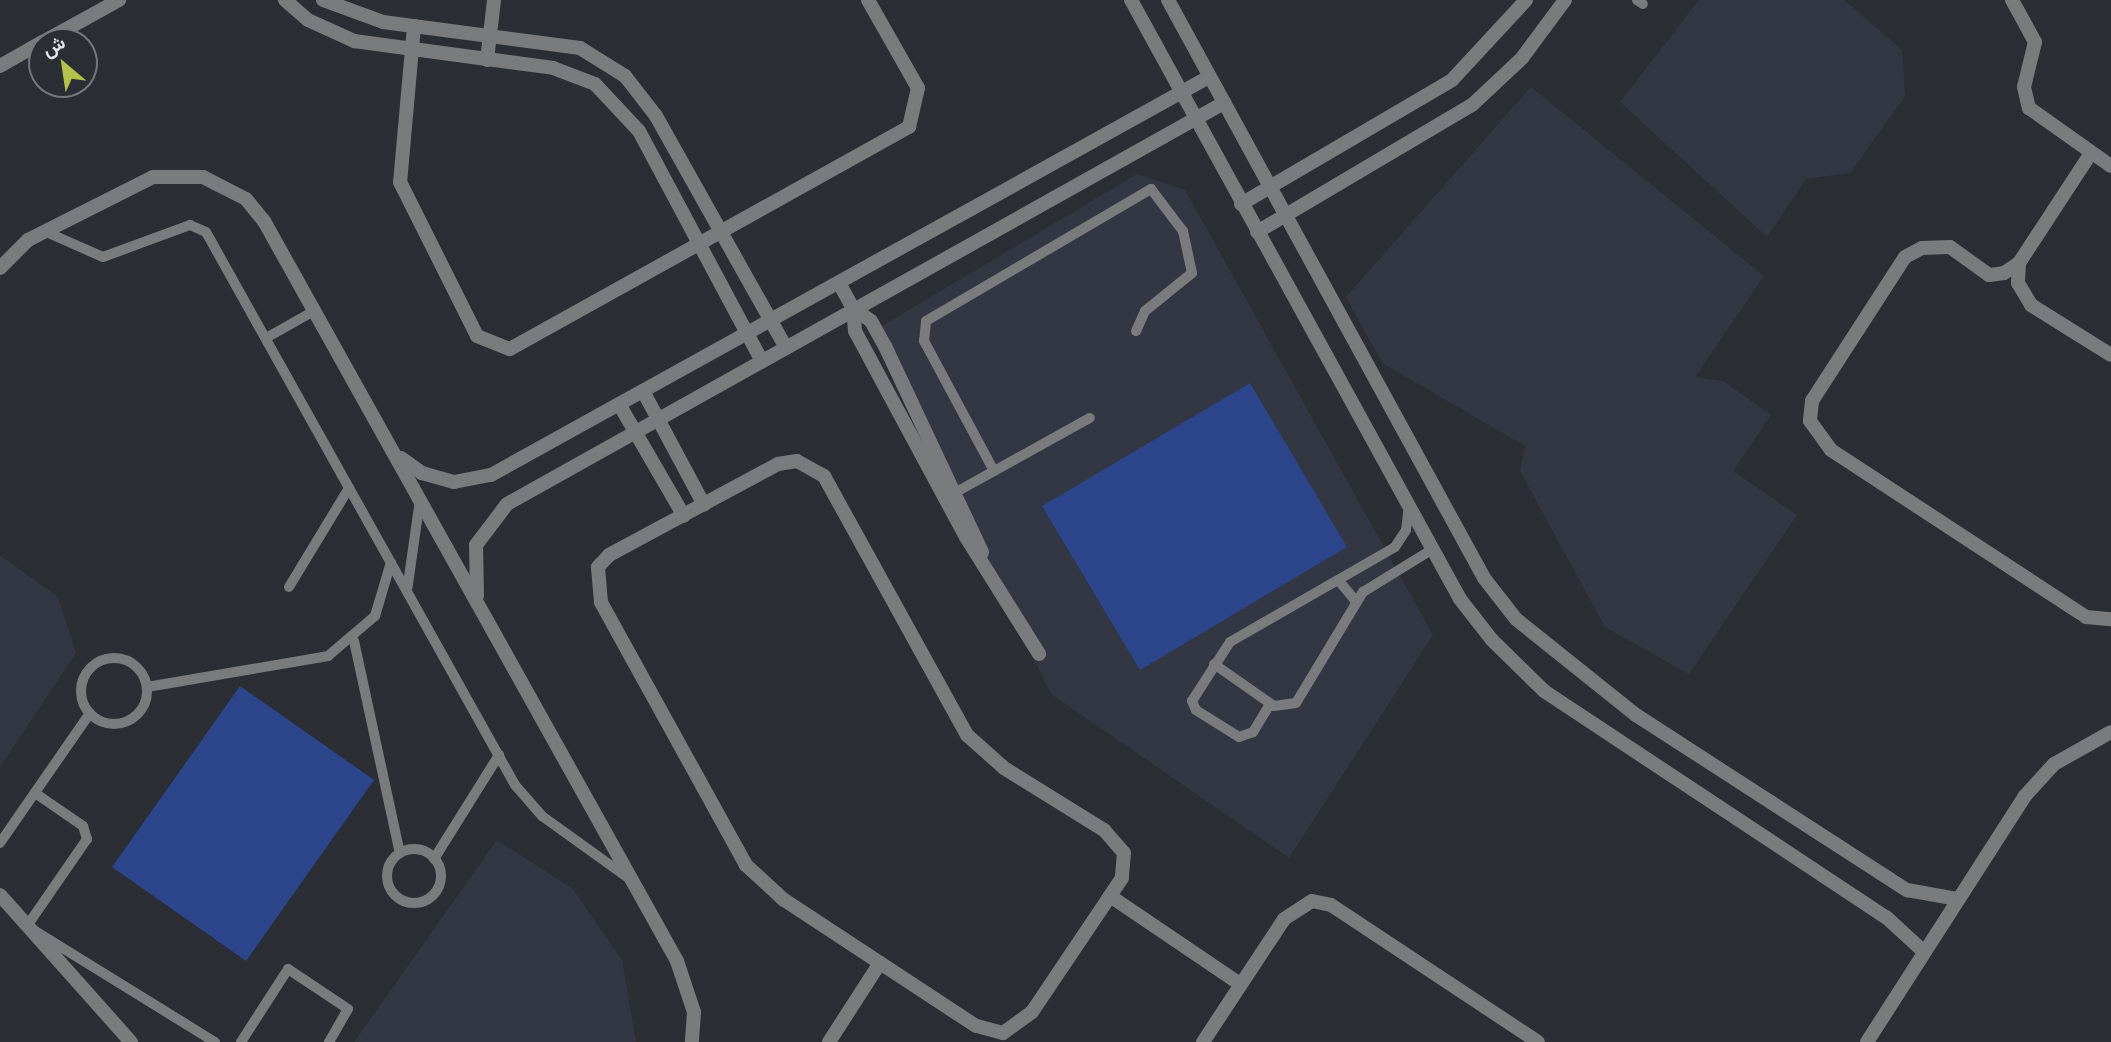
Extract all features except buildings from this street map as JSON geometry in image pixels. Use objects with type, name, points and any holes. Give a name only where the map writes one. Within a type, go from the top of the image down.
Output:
[{"type":"street","points":[[68,28],[119,0]]},
{"type":"street","points":[[285,0],[329,32],[412,50],[575,73],[612,98],[639,131],[762,361]]},
{"type":"street","points":[[323,0],[356,17],[580,48],[625,76],[656,116],[786,348]]},
{"type":"street","points":[[487,60],[494,0]]},
{"type":"street","points":[[414,26],[400,182],[477,336],[488,345],[523,344],[909,127],[918,88],[868,0]]},
{"type":"street","points":[[1131,0],[1194,120],[1409,507],[1492,640],[1544,691],[1886,917],[1924,952]]},
{"type":"street","points":[[1168,0],[1288,215],[1484,578],[1516,619],[1636,715],[1896,882],[1958,899]]},
{"type":"street","points":[[1241,204],[1452,80],[1526,0]]},
{"type":"street","points":[[1257,232],[1472,105],[1521,58],[1565,0]]},
{"type":"street","points":[[2012,0],[2035,42],[2024,86],[2029,108],[2111,166]]},
{"type":"street","points":[[0,65],[28,50]]},
{"type":"street","points":[[383,437],[422,473],[472,482],[643,391],[1209,77]]},
{"type":"street","points":[[481,614],[472,559],[492,517],[853,308],[1224,103]]},
{"type":"street","points":[[2091,153],[2019,263],[2018,283],[2031,305],[2111,355]]},
{"type":"street","points":[[0,268],[44,231],[130,184],[178,173],[203,177],[246,199],[264,220],[383,437],[420,498],[481,614],[631,879],[688,989],[692,1042]]},
{"type":"street","points":[[2019,263],[1989,275],[1937,246],[1906,257],[1812,401],[1810,421],[1831,450],[2086,617],[2111,619]]},
{"type":"street","points":[[839,283],[853,308],[855,331],[951,495],[1038,654]]},
{"type":"street","points":[[643,391],[704,505]]},
{"type":"street","points":[[619,404],[684,516]]},
{"type":"street","points":[[797,461],[824,476],[967,735],[1004,768],[1118,842],[1125,863],[1110,896],[1032,1012],[1003,1033],[976,1026],[784,900],[746,865],[601,602],[598,566],[704,505],[779,464],[797,461]]},
{"type":"street","points":[[1867,1042],[1958,899],[2039,780],[2054,764],[2111,732]]},
{"type":"street","points":[[0,895],[131,1042]]},
{"type":"street","points":[[1110,896],[1240,984]]},
{"type":"street","points":[[1203,1042],[1293,909],[1312,901],[1331,905],[1538,1042]]},
{"type":"street","points":[[829,1042],[880,963]]},
{"type":"street","points":[[94,1002],[119,1042]]},
{"type":"lane","points":[[994,471],[924,341],[926,321],[1151,189],[1183,230],[1192,274],[1145,311],[1136,331]]},
{"type":"lane","points":[[44,231],[103,257],[199,226],[266,338],[499,755],[542,816],[631,879]]},
{"type":"lane","points":[[266,338],[314,311]]},
{"type":"lane","points":[[951,495],[1090,418]]},
{"type":"lane","points":[[289,587],[349,488]]},
{"type":"lane","points":[[407,591],[420,498]]},
{"type":"lane","points":[[1270,704],[1253,732],[1239,737],[1196,710],[1193,698],[1230,642],[1395,547],[1406,530],[1409,507]]},
{"type":"lane","points":[[1214,664],[1270,704],[1289,706],[1304,694],[1356,601],[1373,583],[1433,549]]},
{"type":"lane","points":[[147,687],[315,660],[354,641],[375,616],[391,562]]},
{"type":"lane","points":[[1339,581],[1356,601]]},
{"type":"lane","points":[[354,641],[400,853],[387,876],[393,894],[409,903],[427,900],[439,886],[434,859],[499,755]]},
{"type":"lane","points":[[101,661],[131,663],[147,687],[143,707],[128,721],[108,723],[90,713],[82,685],[101,661]]},
{"type":"lane","points":[[0,844],[90,713]]},
{"type":"lane","points":[[35,793],[83,827],[87,839],[27,926],[215,1042]]},
{"type":"lane","points":[[400,853],[418,850],[434,859]]},
{"type":"lane","points":[[241,1042],[288,970],[349,1010],[329,1042]]},
{"type":"shaded area","points":[[1699,0],[1844,0],[1902,50],[1905,96],[1850,173],[1806,179],[1767,237],[1620,102]]},
{"type":"shaded area","points":[[1531,87],[1764,276],[1695,377],[1723,381],[1771,415],[1733,471],[1797,515],[1689,674],[1605,627],[1520,471],[1525,446],[1382,363],[1346,297]]},
{"type":"shaded area","points":[[1137,174],[1185,190],[1433,635],[1289,858],[1051,694],[872,332]]},
{"type":"shaded area","points":[[0,555],[58,597],[76,653],[0,767]]},
{"type":"shaded area","points":[[497,840],[573,889],[622,960],[636,1042],[354,1042]]}]
